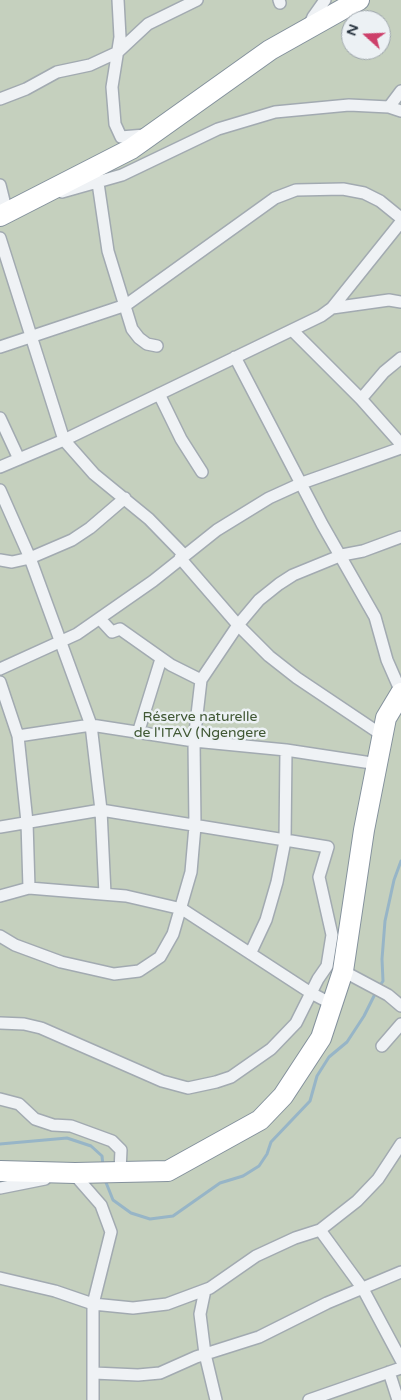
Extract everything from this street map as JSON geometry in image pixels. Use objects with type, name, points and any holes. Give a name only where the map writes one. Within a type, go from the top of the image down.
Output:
[{"type":"highway","points":[[4,215],[90,172],[152,135],[244,67],[359,0]]},
{"type":"highway","points":[[0,1171],[81,1173],[168,1171],[260,1120],[284,1096],[320,1038],[343,971],[364,830],[382,735],[386,718],[401,692]]},
{"type":"street","points":[[118,0],[120,37],[112,87],[113,108],[119,135],[121,137],[152,135]]},
{"type":"street","points":[[0,99],[26,89],[57,72],[90,65],[118,52],[148,24],[197,0]]},
{"type":"street","points":[[308,29],[312,17],[326,0]]},
{"type":"street","points":[[389,107],[401,91]]},
{"type":"street","points":[[34,199],[122,175],[218,129],[248,118],[306,108],[359,105],[389,107],[401,111]]},
{"type":"street","points":[[98,183],[108,251],[132,328],[139,338],[147,344],[157,346]]},
{"type":"street","points":[[0,185],[4,215]]},
{"type":"street","points":[[0,347],[126,304],[275,198],[296,190],[343,189],[364,193],[380,201],[401,218]]},
{"type":"street","points":[[332,308],[401,222]]},
{"type":"street","points":[[0,238],[64,440],[94,474],[149,519],[238,625],[269,656],[297,678],[382,735]]},
{"type":"street","points":[[0,467],[64,440],[292,330],[332,308],[389,300],[401,302]]},
{"type":"street","points":[[0,669],[61,642],[100,619],[153,581],[217,530],[269,498],[302,483],[401,446],[361,399],[292,330]]},
{"type":"street","points":[[235,357],[322,524],[342,555],[375,617],[387,660],[401,692]]},
{"type":"street","points":[[361,399],[384,372],[401,358]]},
{"type":"street","points":[[159,394],[181,439],[202,472]]},
{"type":"street","points":[[0,418],[19,459]]},
{"type":"street","points":[[0,490],[30,558],[90,725],[101,810],[105,894]]},
{"type":"street","points":[[0,560],[12,562],[30,558],[72,540],[90,528],[125,498]]},
{"type":"street","points":[[0,936],[34,953],[96,972],[114,974],[139,971],[160,957],[173,934],[192,872],[195,826],[194,741],[201,680],[238,625],[259,600],[278,584],[293,575],[342,555],[363,551],[401,537]]},
{"type":"street","points":[[100,619],[112,632],[120,629],[161,659],[201,680]]},
{"type":"street","points":[[139,730],[161,659]]},
{"type":"street","points":[[0,682],[18,736],[26,822],[29,888]]},
{"type":"street","points":[[18,736],[90,725],[139,730],[194,741],[286,750],[378,764]]},
{"type":"street","points":[[251,952],[266,920],[277,882],[285,841],[286,750]]},
{"type":"street","points":[[0,827],[101,810],[328,847],[319,877],[332,935],[327,966],[296,1024],[271,1049],[231,1077],[188,1088],[145,1075],[41,1028],[24,1024],[0,1024]]},
{"type":"street","points":[[0,896],[29,888],[126,896],[182,909],[251,952],[311,993],[332,1004]]},
{"type":"street","points":[[343,971],[388,995],[401,1006]]},
{"type":"street","points":[[382,1046],[401,1024]]},
{"type":"street","points":[[0,1099],[19,1104],[35,1119],[53,1125],[71,1126],[112,1141],[121,1150],[117,1171]]},
{"type":"street","points":[[0,1278],[55,1291],[93,1304],[133,1308],[167,1304],[205,1290],[256,1256],[296,1238],[320,1230],[357,1201],[399,1153]]},
{"type":"street","points":[[0,1188],[81,1173],[101,1205],[110,1232],[93,1304],[93,1400]]},
{"type":"street","points":[[320,1230],[363,1289],[401,1360]]},
{"type":"street","points":[[94,1373],[138,1376],[160,1373],[205,1354],[259,1337],[327,1303],[401,1272]]},
{"type":"street","points":[[205,1290],[200,1314],[205,1354],[216,1400]]},
{"type":"street","points":[[310,1400],[401,1368]]},
{"type":"street","points":[[388,1372],[398,1400]]},
{"type":"green space","name":"Réserve naturelle de l'ITAV (Ngengere","points":[[0,0],[401,0],[401,1400],[0,1400]]},
{"type":"waterway","points":[[379,987],[383,981],[382,959],[385,921],[394,880],[401,861]]},
{"type":"waterway","points":[[105,1180],[113,1200],[131,1213],[150,1219],[173,1216],[220,1183],[243,1176],[259,1166],[267,1154],[271,1142],[310,1101],[317,1076],[329,1057],[347,1042],[364,1016],[376,992]]},
{"type":"waterway","points":[[0,1144],[67,1138],[91,1146],[102,1156],[103,1166]]}]
